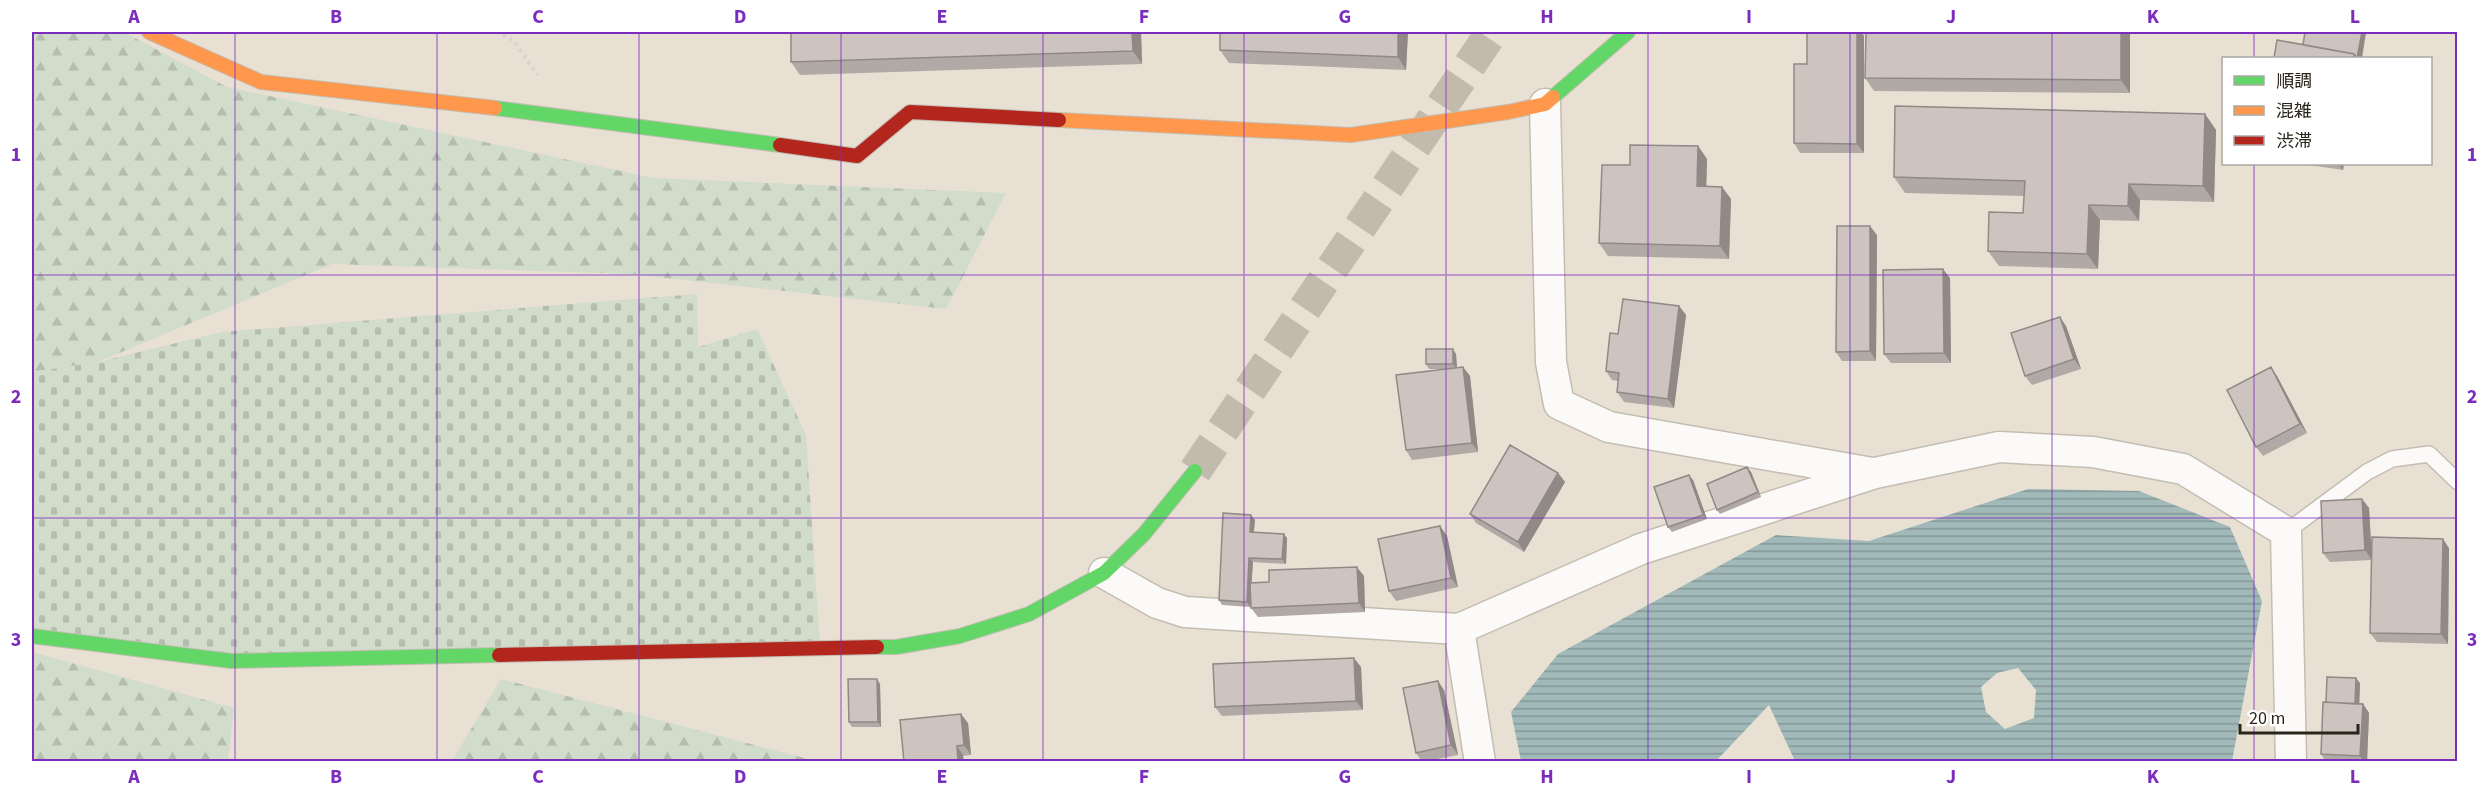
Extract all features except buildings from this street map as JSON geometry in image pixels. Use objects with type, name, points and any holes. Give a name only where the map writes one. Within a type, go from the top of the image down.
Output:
[{"type":"street","points":[[149,32],[261,82],[566,116],[857,156],[910,112],[1351,135],[1508,112],[1545,104],[1628,32]]},
{"type":"street","points":[[1545,104],[1551,362],[1558,404],[1609,427],[1875,473]]},
{"type":"street","points":[[1104,573],[1157,603],[1185,612],[1458,629],[1641,549],[1875,473],[1999,447],[2093,452],[2184,469],[2286,532],[2291,762]]},
{"type":"street","points":[[32,636],[231,661],[896,647],[960,636],[1029,614],[1104,573],[1144,534],[1195,471]]},
{"type":"street","points":[[1458,629],[1480,762]]},
{"type":"lane","points":[[2286,532],[2367,472],[2392,459],[2429,454],[2457,482]]},
{"type":"path","points":[[496,32],[513,40],[566,116]]},
{"type":"green space","points":[[32,32],[124,32],[227,87],[653,178],[1006,193],[946,309],[631,274],[332,264],[98,362],[32,372]]},
{"type":"green space","points":[[697,294],[698,347],[757,329],[806,435],[820,647],[231,661],[32,636],[32,372],[98,362],[222,332]]},
{"type":"green space","points":[[32,652],[234,708],[228,761],[32,761]]},
{"type":"green space","points":[[501,679],[816,761],[452,761]]},
{"type":"water","points":[[2028,489],[2139,491],[2230,527],[2262,601],[2232,761],[1795,761],[1769,705],[1716,761],[1521,761],[1511,712],[1558,654],[1776,535],[1869,541]],"holes":[[[2018,668],[2036,690],[2034,718],[2005,729],[1986,712],[1981,687],[1997,673]]]},
{"type":"tunnel","points":[[1195,471],[1492,32]]},
{"type":"traffic: fast","points":[[1553,97],[1628,32]]},
{"type":"traffic: fast","points":[[495,108],[780,145]]},
{"type":"traffic: fast","points":[[877,647],[896,647],[960,636],[1029,614],[1104,573],[1144,534],[1195,471]]},
{"type":"traffic: fast","points":[[32,636],[231,661],[499,655]]},
{"type":"traffic: slow","points":[[149,32],[261,82],[495,108]]},
{"type":"traffic: slow","points":[[1059,120],[1351,135],[1508,112],[1545,104],[1553,97]]},
{"type":"traffic: jam","points":[[780,145],[857,156],[910,112],[1059,120]]},
{"type":"traffic: jam","points":[[499,655],[877,647]]}]
